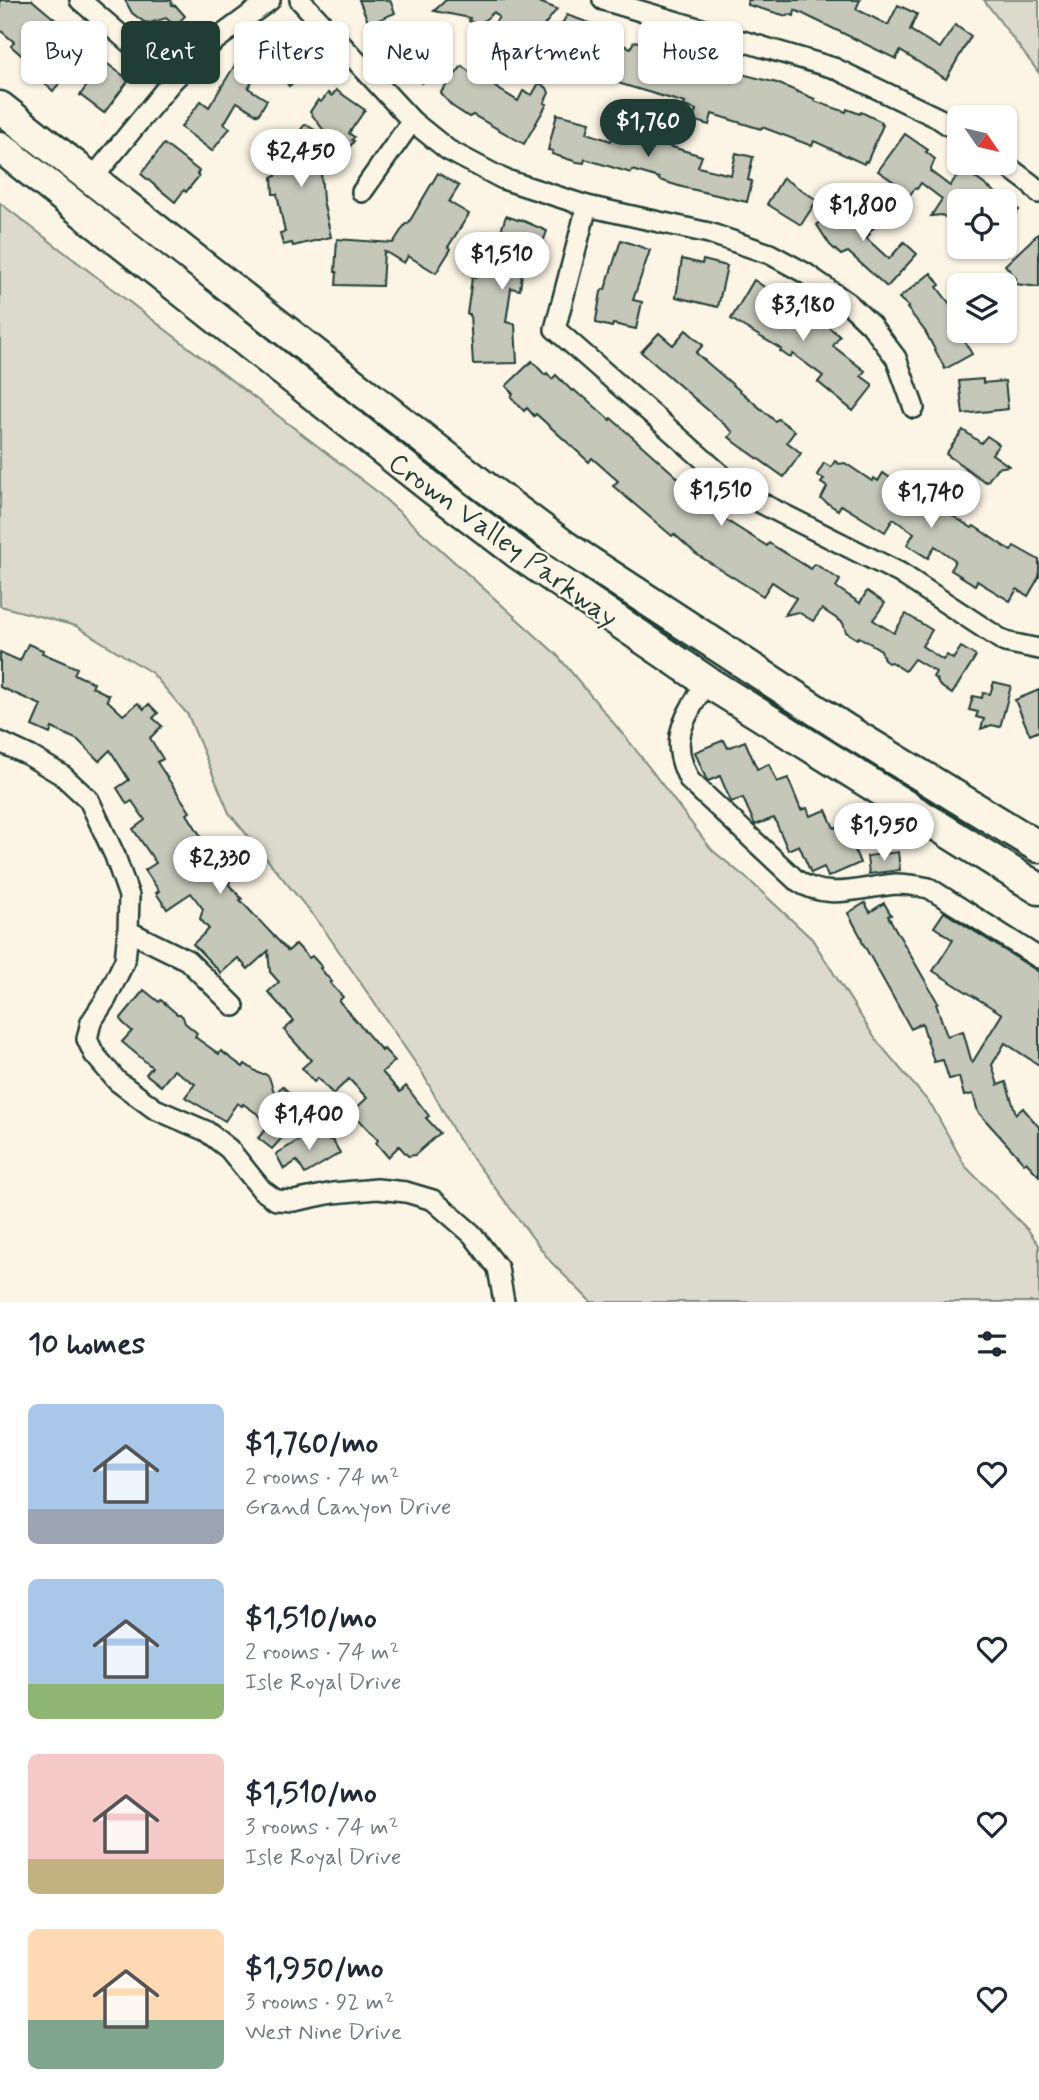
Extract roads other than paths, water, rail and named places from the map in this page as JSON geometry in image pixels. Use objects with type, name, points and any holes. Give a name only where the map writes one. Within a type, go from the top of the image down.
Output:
[{"type":"main road","name":"Crown Valley Parkway","points":[[0,107],[481,484],[566,547],[845,729],[1039,846]]},
{"type":"main road","points":[[0,131],[57,179],[92,179],[102,210],[137,238],[142,260]]},
{"type":"main road","name":"Crown Valley Parkway","points":[[0,147],[474,522],[706,681],[1039,889]]},
{"type":"main road","points":[[614,577],[622,604],[699,659],[706,681],[729,678],[823,733],[845,729]]},
{"type":"street","points":[[80,0],[121,35]]},
{"type":"street","points":[[220,38],[270,0]]},
{"type":"street","points":[[300,0],[412,121],[448,149],[503,179],[587,206],[709,233],[770,254],[805,273],[848,303],[871,325],[895,358],[914,408]]},
{"type":"street","points":[[603,0],[834,68],[947,124]]},
{"type":"street","points":[[92,179],[170,84]]},
{"type":"street","points":[[362,192],[412,121]]},
{"type":"street","points":[[1017,174],[1039,193]]},
{"type":"street","points":[[587,206],[555,329],[743,494],[900,573],[1005,642],[1039,649]]},
{"type":"street","points":[[706,681],[684,721],[678,743],[681,763],[690,781],[796,880],[820,892],[836,893],[896,884],[929,888],[1039,958]]},
{"type":"street","points":[[0,742],[62,775],[89,800],[115,856],[129,896],[125,960],[106,999],[91,1021],[87,1039],[94,1054],[117,1081],[155,1109],[206,1131],[229,1149],[262,1190],[276,1200],[294,1201],[333,1193],[377,1189],[406,1192],[433,1200],[472,1234],[498,1268],[504,1302]]},
{"type":"street","points":[[128,931],[187,960],[234,1006]]}]
